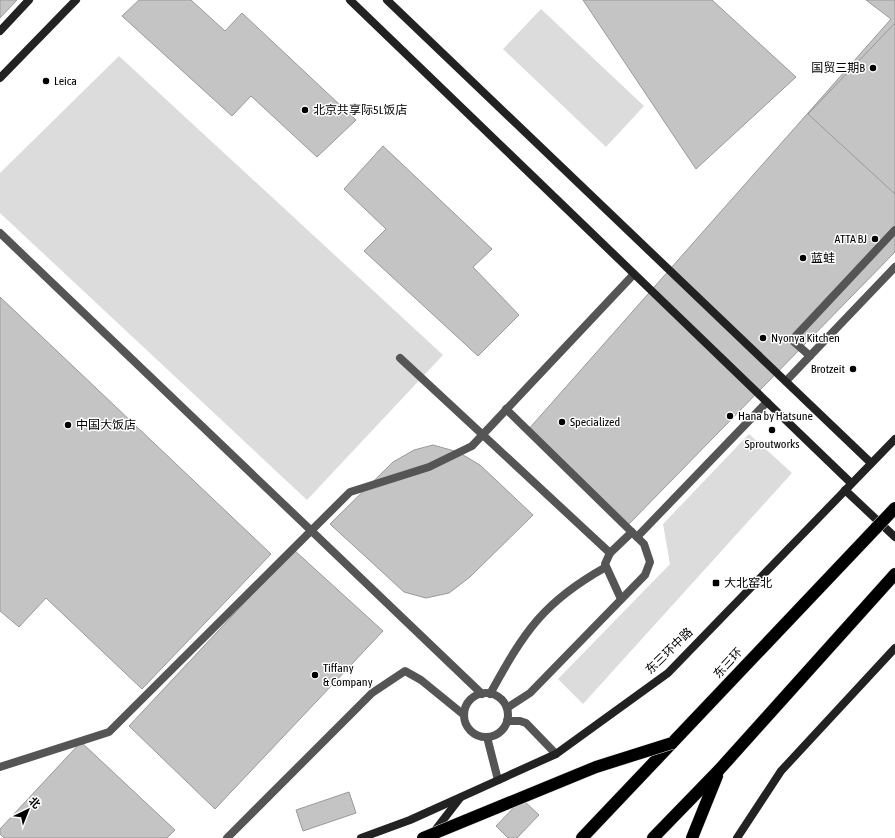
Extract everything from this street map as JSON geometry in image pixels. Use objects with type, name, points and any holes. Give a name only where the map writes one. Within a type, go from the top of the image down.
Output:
[{"type":"highway","name":"东三环","points":[[582,838],[895,508]]},
{"type":"highway","points":[[653,838],[719,770],[895,574]]},
{"type":"highway","points":[[423,838],[596,766],[672,743]]},
{"type":"highway","points":[[692,838],[719,770]]},
{"type":"main road","points":[[0,31],[30,0]]},
{"type":"main road","points":[[0,78],[76,0]]},
{"type":"main road","points":[[350,0],[851,483]]},
{"type":"main road","points":[[387,0],[871,463]]},
{"type":"main road","name":"东三环中路","points":[[429,838],[460,797],[556,754],[668,673],[895,439]]},
{"type":"main road","points":[[845,490],[895,537]]},
{"type":"main road","points":[[737,838],[781,771],[895,648]]},
{"type":"main road","points":[[361,838],[410,820],[460,797]]},
{"type":"street","points":[[810,356],[792,340],[895,230]]},
{"type":"street","points":[[0,233],[486,694],[497,697],[506,708],[507,722],[499,733],[487,737],[473,733],[465,722],[464,715],[470,701],[486,694],[536,619],[557,600],[582,581],[606,567]]},
{"type":"street","points":[[786,381],[895,267]]},
{"type":"street","points":[[0,767],[109,732],[350,492],[429,468],[472,446],[634,274]]},
{"type":"street","points":[[400,358],[610,553]]},
{"type":"street","points":[[621,599],[605,564],[610,553],[634,535],[767,402]]},
{"type":"street","points":[[506,409],[644,544],[650,562],[645,575],[530,693],[506,708]]},
{"type":"street","points":[[227,838],[372,693],[405,671],[421,680],[464,715]]},
{"type":"street","points":[[507,722],[520,721],[526,723],[556,754]]},
{"type":"street","points":[[487,737],[498,780]]},
{"type":"shaded area","points":[[541,9],[644,106],[606,147],[503,49]]},
{"type":"shaded area","points":[[119,56],[443,355],[307,500],[0,213],[0,173]]},
{"type":"shaded area","points":[[749,434],[792,473],[583,704],[558,679],[670,564],[663,524]]},
{"type":"building","points":[[0,0],[17,0],[0,18]]},
{"type":"building","points":[[139,0],[191,0],[225,31],[242,13],[356,120],[317,157],[251,96],[232,116],[122,16]]},
{"type":"building","points":[[583,0],[712,0],[796,77],[696,169]]},
{"type":"building","points":[[866,0],[895,0],[895,252],[626,527],[527,431],[891,19]]},
{"type":"building","name":"国贸三期B","points":[[895,23],[895,194],[808,114]]},
{"type":"building","points":[[383,146],[492,249],[473,267],[519,315],[478,356],[364,251],[386,229],[344,189]]},
{"type":"building","name":"中国大饭店","points":[[0,297],[271,554],[142,689],[46,598],[19,627],[0,611]]},
{"type":"building","points":[[433,445],[458,452],[480,465],[533,515],[470,577],[449,593],[426,598],[404,592],[330,524],[393,462],[414,450]]},
{"type":"building","points":[[294,550],[383,631],[215,809],[129,726]]},
{"type":"building","points":[[81,742],[175,830],[167,838],[4,838],[0,834],[0,829]]},
{"type":"building","points":[[349,792],[356,813],[303,831],[296,810]]},
{"type":"building","points":[[522,799],[539,815],[517,838],[508,838],[496,826]]},
{"type":"place","name":"国贸三期B","points":[[873,68]]},
{"type":"place","name":"Leica","points":[[46,81]]},
{"type":"place","name":"北京共享际5L饭店","points":[[305,110]]},
{"type":"place","name":"ATTA BJ","points":[[875,239]]},
{"type":"place","name":"蓝蛙","points":[[803,258]]},
{"type":"place","name":"Nyonya Kitchen","points":[[763,338]]},
{"type":"place","name":"Brotzeit","points":[[853,369]]},
{"type":"place","name":"Hana by Hatsune","points":[[730,416]]},
{"type":"place","name":"Specialized","points":[[562,422]]},
{"type":"place","name":"中国大饭店","points":[[68,425]]},
{"type":"place","name":"Sproutworks","points":[[772,430]]},
{"type":"place","name":"大北窑北","points":[[716,583]]},
{"type":"place","name":"Tiffany & Company","points":[[315,675]]}]
